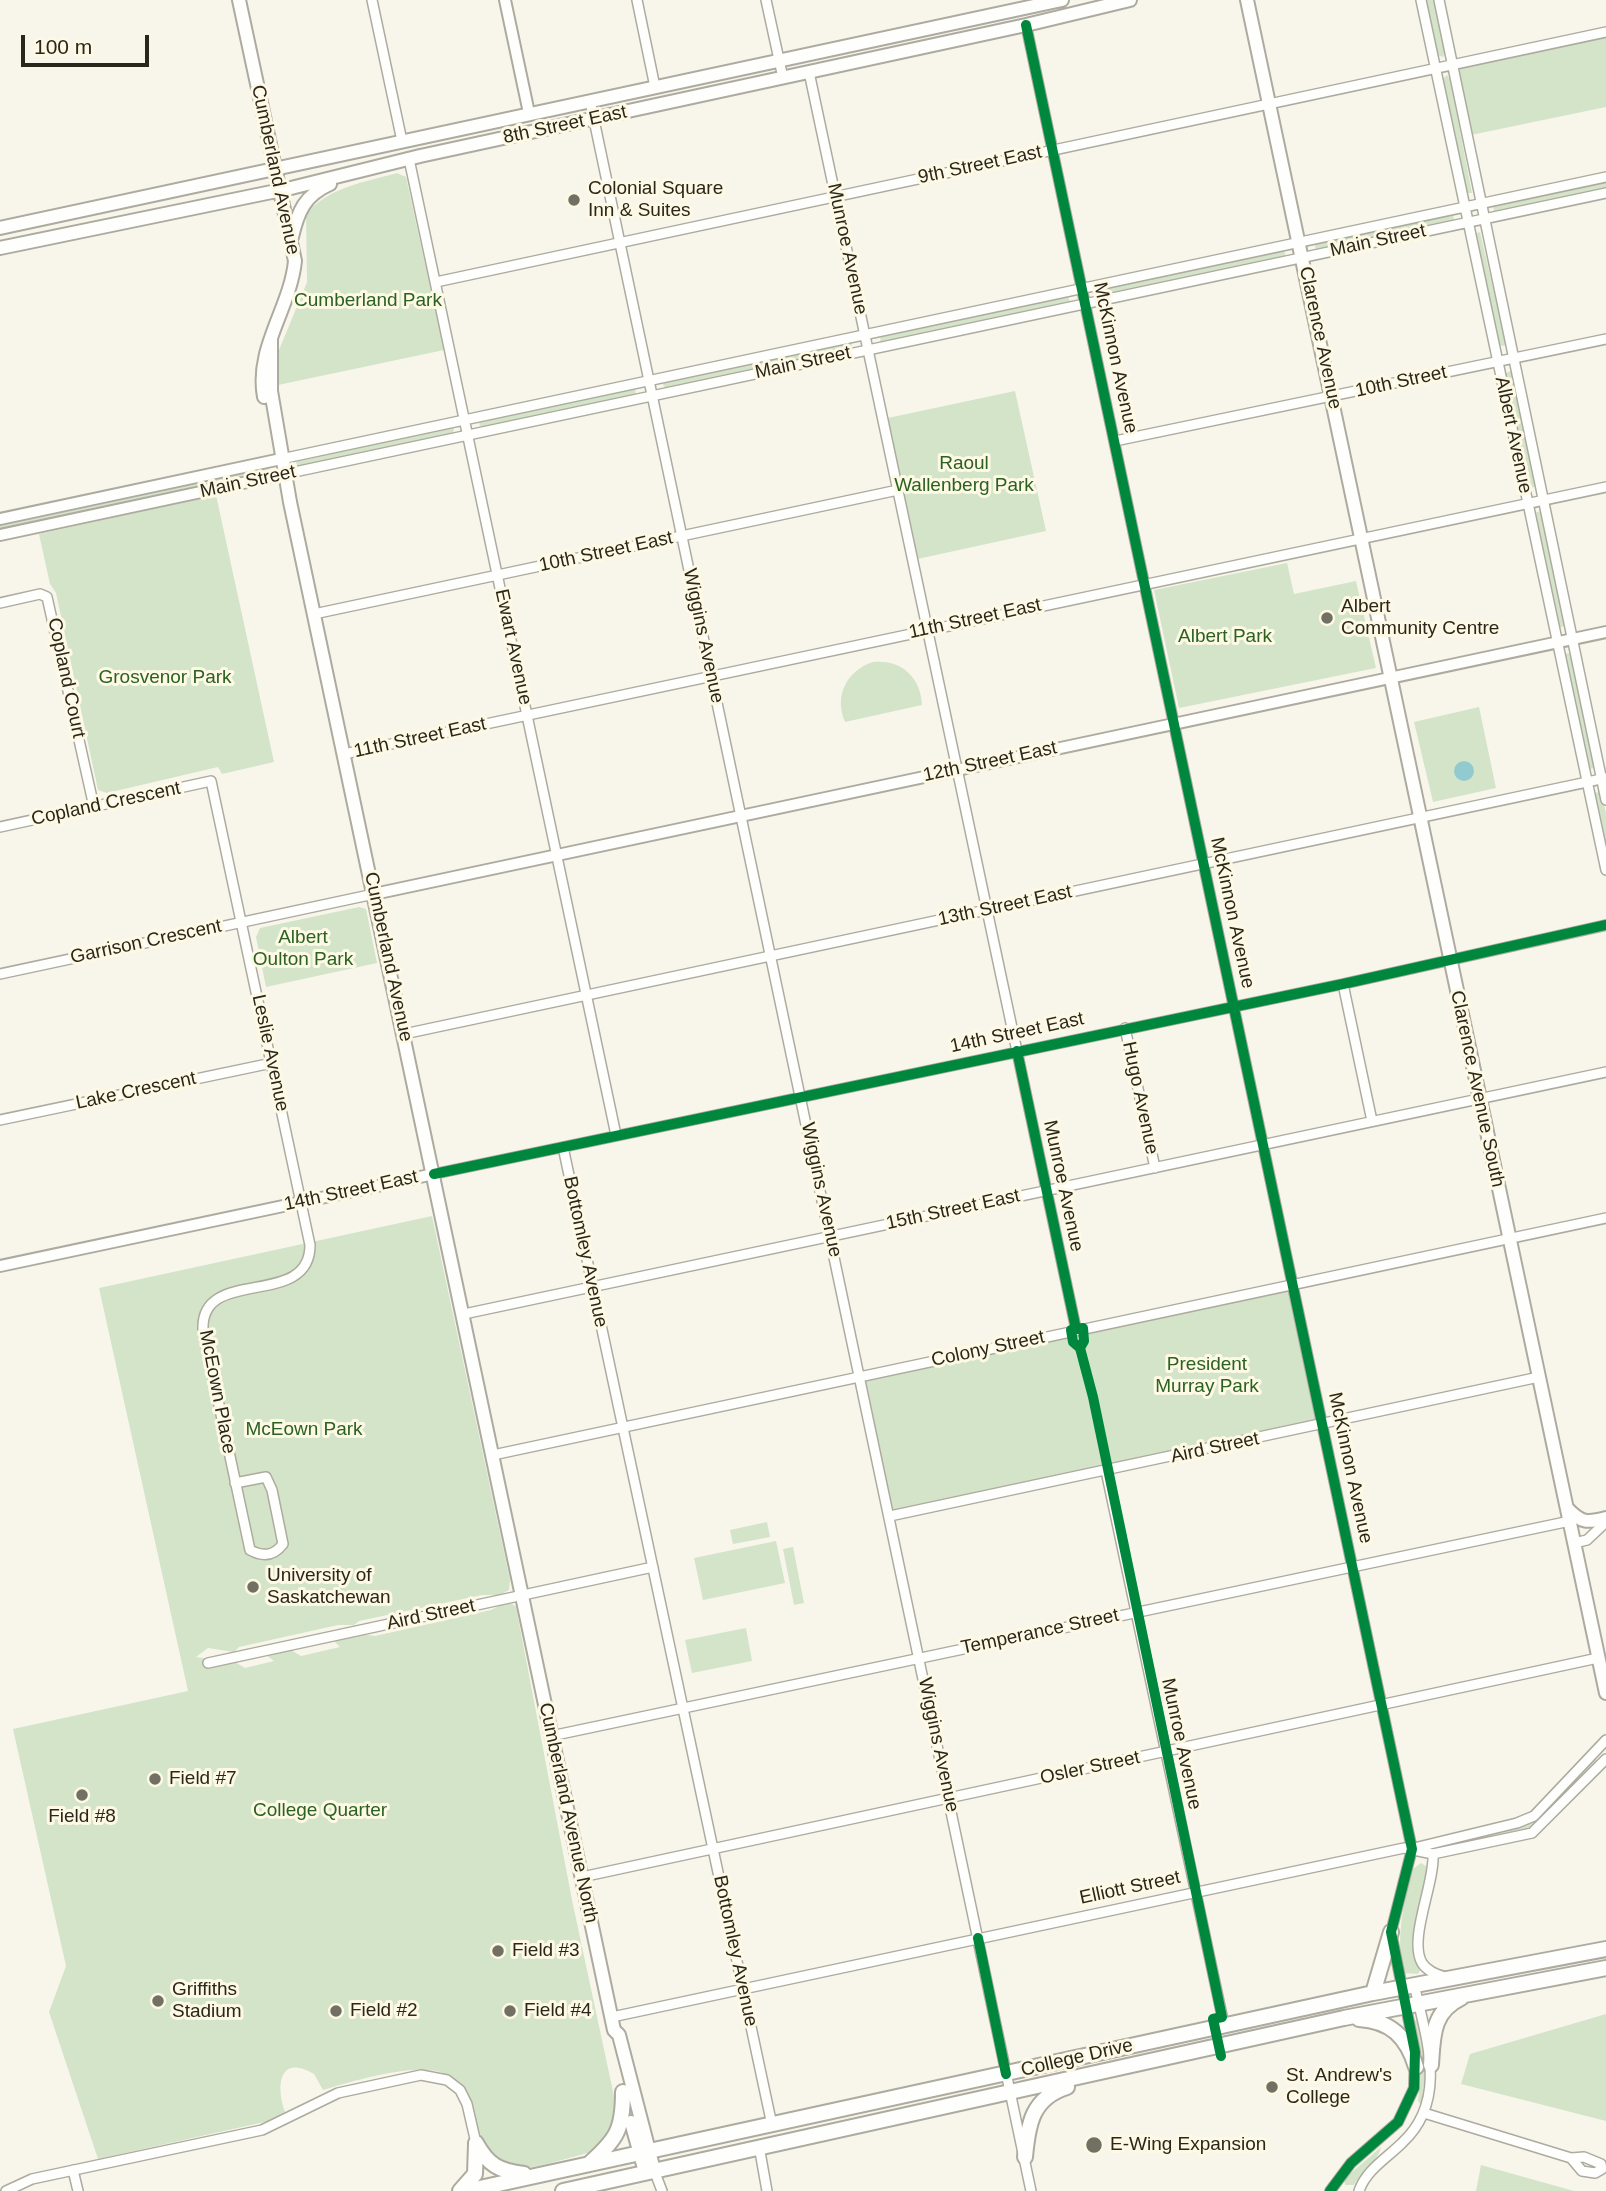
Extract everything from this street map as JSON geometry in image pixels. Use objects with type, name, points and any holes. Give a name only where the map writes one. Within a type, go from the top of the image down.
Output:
[{"type":"main road","name":"Cumberland Avenue","points":[[239,0],[295,261],[293,279],[271,338],[271,391],[283,450],[281,459],[493,1455]]},
{"type":"main road","name":"8th Street East","points":[[0,228],[780,61],[1022,5],[1062,0]]},
{"type":"main road","name":"8th Street East","points":[[0,248],[353,174],[594,118],[1027,26],[1130,0]]},
{"type":"main road","name":"Clarence Avenue","points":[[1247,0],[1391,677]]},
{"type":"main road","points":[[291,241],[297,216],[306,199],[320,188],[353,174]]},
{"type":"main road","points":[[0,243],[33,233],[49,218]]},
{"type":"main road","name":"Clarence Avenue South","points":[[1391,677],[1566,1507]]},
{"type":"main road","name":"Cumberland Avenue North","points":[[493,1455],[612,2017],[614,2030],[611,2036],[624,2092],[644,2152]]},
{"type":"main road","points":[[1566,1507],[1577,1520],[1586,1523],[1606,1520]]},
{"type":"main road","points":[[1566,1507],[1606,1693]]},
{"type":"main road","points":[[1373,1993],[1391,1932]]},
{"type":"main road","name":"College Drive","points":[[466,2191],[1408,1985],[1606,1949]]},
{"type":"main road","name":"College Drive","points":[[563,2191],[1344,2018],[1479,1990],[1606,1968]]},
{"type":"main road","points":[[1424,2066],[1438,2015],[1455,2001],[1479,1990]]},
{"type":"main road","points":[[1344,2018],[1370,2020],[1392,2027],[1424,2066]]},
{"type":"main road","name":"Cumberland Avenue North","points":[[614,2030],[619,2035],[644,2152]]},
{"type":"main road","points":[[1025,2157],[1032,2114],[1042,2100],[1052,2091],[1101,2072]]},
{"type":"main road","points":[[588,2164],[615,2138],[621,2123],[624,2092]]},
{"type":"main road","points":[[759,2147],[817,2115]]},
{"type":"main road","points":[[476,2143],[485,2158],[497,2169],[532,2177]]},
{"type":"main road","points":[[460,2191],[475,2174],[476,2143]]},
{"type":"main road","points":[[644,2152],[649,2171]]},
{"type":"street","points":[[372,0],[402,141]]},
{"type":"street","points":[[505,0],[529,113]]},
{"type":"street","points":[[637,0],[655,87]]},
{"type":"street","points":[[766,0],[783,78]]},
{"type":"street","name":"Albert Avenue","points":[[1421,0],[1606,870]]},
{"type":"street","name":"Albert Avenue","points":[[1439,0],[1604,779],[1606,800]]},
{"type":"street","name":"McKinnon Avenue","points":[[1027,26],[1412,1849]]},
{"type":"street","name":"9th Street East","points":[[436,282],[1606,32]]},
{"type":"street","name":"Munroe Avenue","points":[[809,72],[1076,1329]]},
{"type":"street","name":"Wiggins Avenue","points":[[590,101],[1031,2191]]},
{"type":"street","name":"Ewart Avenue","points":[[410,159],[616,1135]]},
{"type":"street","name":"Main Street","points":[[0,519],[464,418],[1606,177]]},
{"type":"street","name":"Main Street","points":[[0,535],[1606,193]]},
{"type":"street","name":"10th Street","points":[[1115,441],[1606,339]]},
{"type":"street","name":"11th Street East","points":[[344,754],[1606,487]]},
{"type":"street","name":"10th Street East","points":[[314,614],[898,490]]},
{"type":"street","name":"Copland Court","points":[[0,603],[40,594],[47,597],[94,807]]},
{"type":"street","name":"12th Street East","points":[[374,894],[1606,632]]},
{"type":"street","name":"13th Street East","points":[[404,1034],[1604,779]]},
{"type":"street","name":"Copland Crescent","points":[[0,827],[211,781]]},
{"type":"street","name":"Leslie Avenue","points":[[211,781],[301,1202]]},
{"type":"street","name":"Garrison Crescent","points":[[0,974],[374,894]]},
{"type":"street","name":"14th Street East","points":[[0,1266],[1343,984],[1606,925]]},
{"type":"street","points":[[1343,984],[1371,1121]]},
{"type":"street","name":"Hugo Avenue","points":[[1125,1028],[1155,1168]]},
{"type":"street","name":"Lake Crescent","points":[[0,1120],[272,1063]]},
{"type":"street","name":"15th Street East","points":[[464,1314],[1606,1072]]},
{"type":"street","name":"Bottomley Avenue","points":[[563,1147],[772,2125]]},
{"type":"street","name":"McEown Place","points":[[235,1483],[266,1477],[272,1490],[283,1544],[276,1551],[262,1555],[250,1550],[235,1483],[203,1330],[203,1319],[207,1308],[221,1296],[283,1282],[299,1271],[310,1251],[301,1202]]},
{"type":"street","name":"Colony Street","points":[[493,1455],[1076,1329],[1606,1219]]},
{"type":"street","name":"Aird Street","points":[[890,1516],[1539,1377]]},
{"type":"street","name":"Munroe Avenue","points":[[1106,1471],[1224,2025]]},
{"type":"street","points":[[1574,1543],[1587,1540],[1606,1520]]},
{"type":"street","name":"Temperance Street","points":[[551,1736],[1570,1521]]},
{"type":"street","name":"Aird Street","points":[[208,1663],[653,1567]]},
{"type":"street","name":"Osler Street","points":[[582,1877],[1598,1658]]},
{"type":"street","name":"Elliott Street","points":[[612,2017],[1195,1892],[1412,1849],[1517,1823],[1534,1816],[1606,1740]]},
{"type":"street","points":[[1359,2191],[1366,2176],[1405,2141],[1424,2113],[1431,2093],[1408,1985],[1391,1932],[1412,1849],[1433,1854],[1531,1833],[1606,1759]]},
{"type":"street","points":[[1433,1854],[1418,1946],[1422,1964],[1430,1971],[1447,1978]]},
{"type":"street","points":[[1330,2191],[1345,2169],[1403,2116],[1424,2066],[1412,2004]]},
{"type":"street","points":[[6,2191],[25,2181],[262,2130],[327,2097],[421,2075],[447,2080],[460,2090],[467,2104],[476,2143]]},
{"type":"street","points":[[1424,2113],[1571,2158]]},
{"type":"street","points":[[759,2147],[767,2191]]},
{"type":"street","points":[[73,2171],[78,2191]]},
{"type":"street","points":[[649,2171],[662,2191]]},
{"type":"green space","points":[[1426,0],[1434,0],[1445,53],[1443,57],[1437,55]]},
{"type":"green space","points":[[1606,31],[1606,107],[1466,136],[1452,65]]},
{"type":"green space","points":[[1447,75],[1450,79],[1472,193],[1466,193],[1443,79]]},
{"type":"green space","name":"Cumberland Park","points":[[397,173],[406,177],[444,350],[278,385],[279,350],[307,282],[306,214],[325,197],[336,192]]},
{"type":"green space","points":[[1606,180],[1606,189],[1494,212],[1493,205]]},
{"type":"green space","points":[[1453,213],[1454,221],[1316,251],[1314,240]]},
{"type":"green space","points":[[1480,232],[1506,344],[1504,346],[1498,345],[1475,234]]},
{"type":"green space","points":[[1284,250],[1286,258],[1097,296],[1097,289]]},
{"type":"green space","points":[[1067,296],[1071,302],[880,342],[881,335]]},
{"type":"green space","points":[[851,342],[853,349],[666,389],[663,385],[664,382]]},
{"type":"green space","points":[[1511,371],[1536,486],[1529,489],[1504,374]]},
{"type":"green space","points":[[635,388],[636,395],[482,428],[479,424],[481,421]]},
{"type":"green space","name":"Raoul Wallenberg Park","points":[[1015,391],[1046,531],[913,560],[883,419]]},
{"type":"green space","points":[[454,428],[453,434],[298,467],[296,462]]},
{"type":"green space","points":[[268,466],[270,472],[0,531],[0,524]]},
{"type":"green space","name":"Grosvenor Park","points":[[216,495],[274,762],[222,774],[218,767],[107,793],[98,790],[56,593],[50,584],[39,534]]},
{"type":"green space","points":[[1541,511],[1565,626],[1558,628],[1534,513]]},
{"type":"green space","name":"Albert Park","points":[[1287,563],[1294,594],[1356,581],[1376,668],[1179,708],[1154,590]]},
{"type":"green space","points":[[1571,653],[1595,768],[1588,769],[1564,654]]},
{"type":"green space","points":[[873,662],[892,664],[908,672],[918,686],[922,705],[845,722],[841,703],[845,686],[856,672]]},
{"type":"green space","points":[[1479,707],[1496,788],[1433,802],[1414,722]]},
{"type":"green space","points":[[1601,792],[1606,813],[1606,857],[1593,793]]},
{"type":"green space","name":"Albert Oulton Park","points":[[359,907],[366,909],[377,963],[266,987],[256,937],[260,928]]},
{"type":"green space","points":[[432,1216],[510,1580],[509,1590],[500,1595],[482,1595],[359,1621],[354,1625],[338,1625],[239,1647],[234,1652],[208,1648],[196,1657],[235,1662],[245,1668],[274,1661],[266,1655],[291,1650],[301,1656],[340,1647],[334,1641],[361,1634],[375,1636],[491,1610],[507,1603],[516,1607],[572,1900],[617,2110],[613,2124],[603,2143],[592,2151],[540,2166],[516,2168],[500,2163],[489,2153],[466,2094],[457,2082],[443,2073],[431,2070],[401,2071],[323,2090],[314,2074],[293,2068],[287,2070],[281,2083],[285,2112],[269,2121],[98,2159],[49,2012],[66,1966],[13,1729],[188,1691],[99,1288]]},
{"type":"green space","name":"President Murray Park","points":[[1293,1285],[1323,1424],[890,1516],[861,1377]]},
{"type":"green space","points":[[767,1522],[770,1537],[733,1544],[730,1530]]},
{"type":"green space","points":[[776,1541],[785,1583],[703,1600],[694,1558]]},
{"type":"green space","points":[[793,1547],[804,1603],[794,1605],[783,1549]]},
{"type":"green space","points":[[746,1628],[752,1661],[692,1673],[685,1640]]},
{"type":"green space","points":[[1596,1757],[1596,1763],[1529,1830],[1442,1847],[1445,1842],[1531,1823]]},
{"type":"green space","points":[[1421,1863],[1429,1868],[1414,1950],[1421,1969],[1418,1974],[1403,1973],[1400,1933],[1404,1908],[1413,1869]]},
{"type":"green space","points":[[1606,2014],[1606,2121],[1461,2084],[1470,2054]]},
{"type":"green space","points":[[1414,2020],[1418,2020],[1426,2071],[1421,2105],[1418,2101],[1422,2070]]},
{"type":"green space","points":[[1381,2147],[1377,2157],[1354,2185],[1345,2185],[1344,2179]]},
{"type":"green space","points":[[1481,2165],[1574,2191],[1476,2191]]},
{"type":"water","points":[[1464,761],[1471,764],[1474,771],[1471,778],[1464,781],[1457,778],[1454,771],[1457,764]]},
{"type":"cycle path","points":[[1026,25],[1412,1849],[1391,1932],[1415,2052],[1414,2088],[1398,2122],[1351,2163],[1330,2191]]},
{"type":"cycle path","points":[[434,1174],[1343,984],[1606,925]]},
{"type":"cycle path","points":[[1017,1051],[1076,1329]]},
{"type":"cycle path","points":[[1080,1348],[1084,1341],[1083,1328],[1071,1330],[1073,1342],[1080,1348],[1093,1397],[1222,2017],[1213,2019],[1221,2056]]},
{"type":"cycle path","points":[[978,1938],[1006,2074]]},
{"type":"place","name":"Colonial Square Inn & Suites","points":[[574,200]]},
{"type":"place","name":"Albert Community Centre","points":[[1327,618]]},
{"type":"place","name":"University of Saskatchewan","points":[[253,1587]]},
{"type":"place","name":"Field #7","points":[[155,1779]]},
{"type":"place","name":"Field #8","points":[[82,1795]]},
{"type":"place","name":"Field #3","points":[[498,1951]]},
{"type":"place","name":"Griffiths Stadium","points":[[158,2001]]},
{"type":"place","name":"Field #2","points":[[336,2011]]},
{"type":"place","name":"Field #4","points":[[510,2011]]},
{"type":"place","name":"St. Andrew's College","points":[[1272,2087]]},
{"type":"place","name":"E-Wing Expansion","points":[[1094,2145]]},
{"type":"park label","name":"McEown Park","points":[[304,1430]]},
{"type":"park label","name":"College Quarter","points":[[320,1811]]}]
